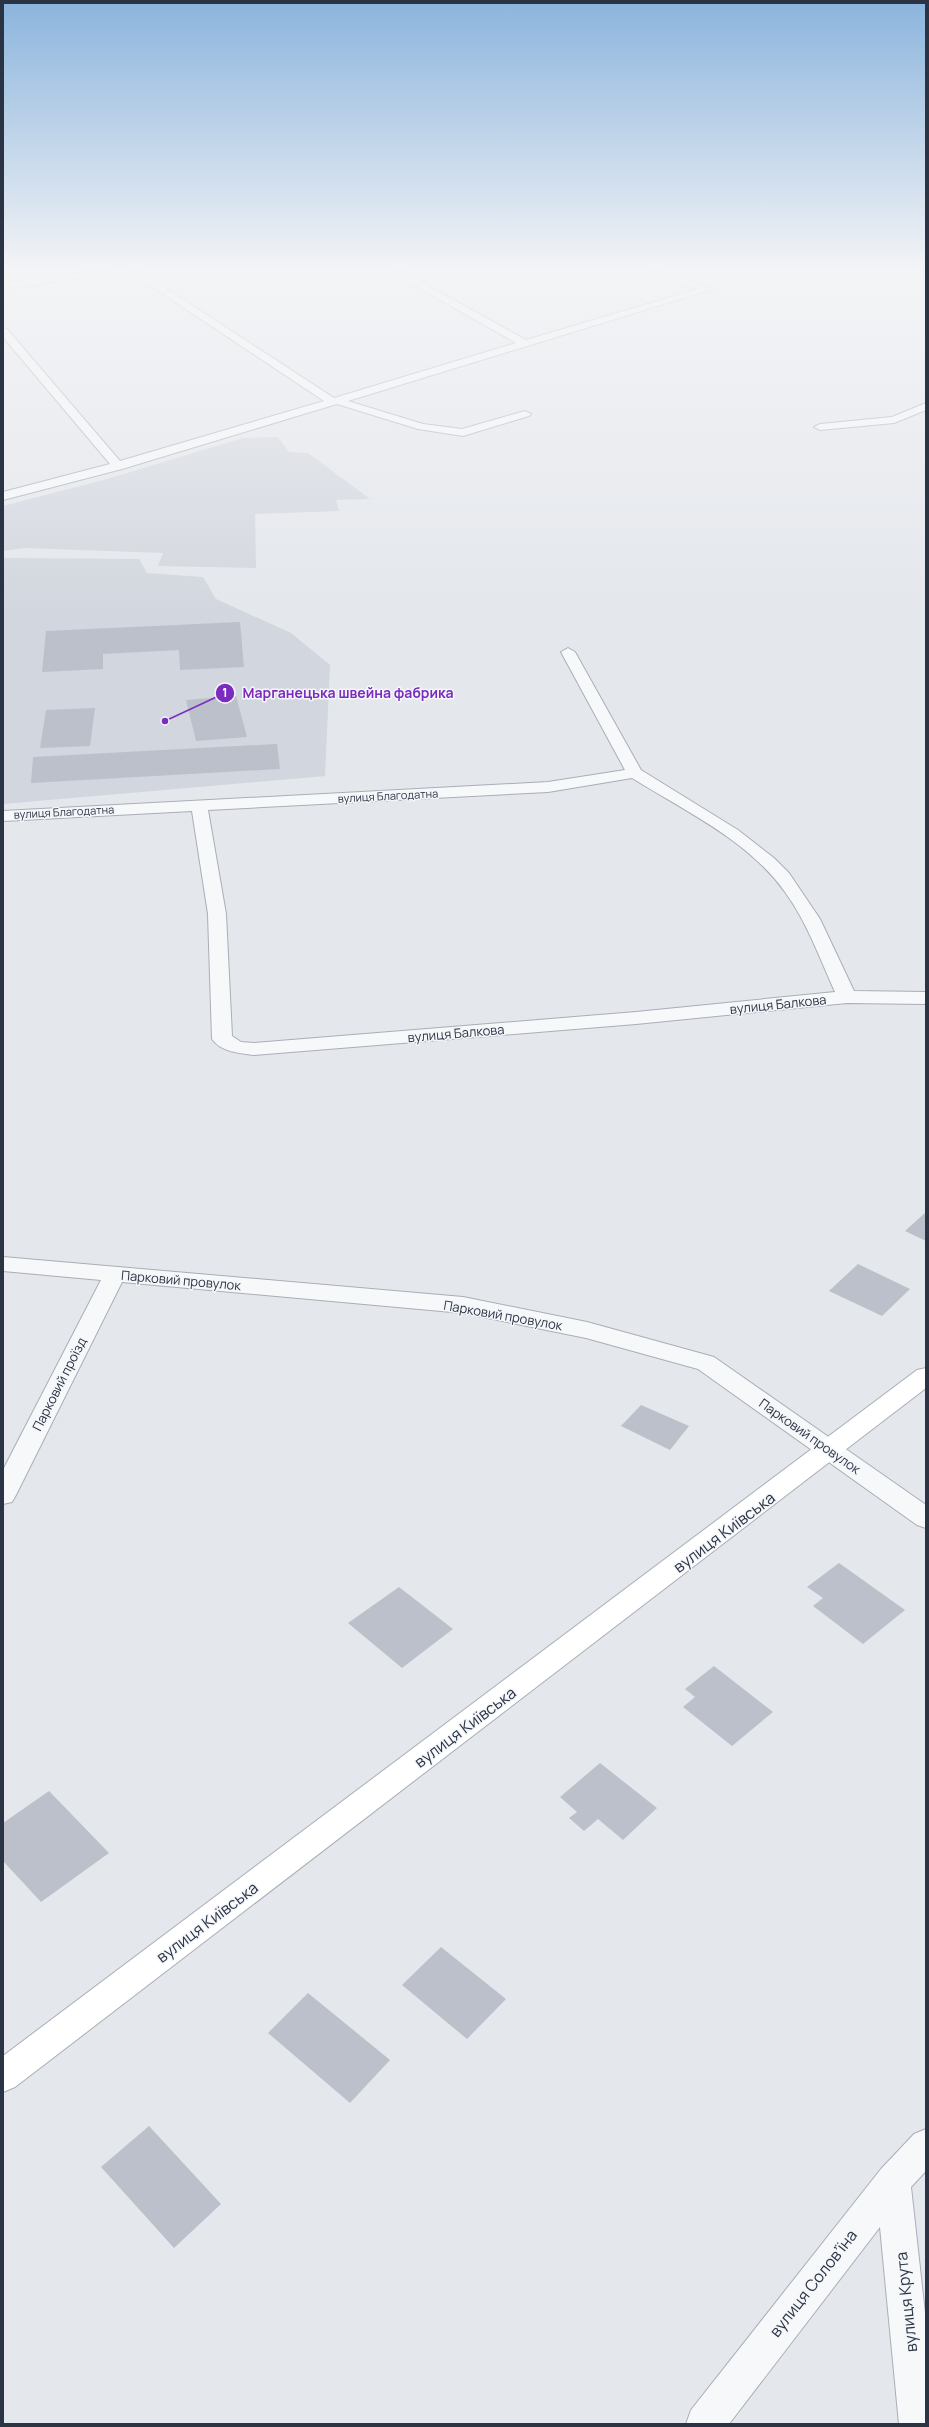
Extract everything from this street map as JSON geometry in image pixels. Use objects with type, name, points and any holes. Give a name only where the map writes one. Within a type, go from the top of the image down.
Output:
[{"type":"main road","name":"вулиця Київська","points":[[3,2076],[831,1450],[926,1376]]},
{"type":"street","points":[[49,385],[118,466]]},
{"type":"street","points":[[310,385],[336,402],[422,426],[463,433],[525,414]]},
{"type":"street","points":[[3,496],[118,466],[391,385]]},
{"type":"street","points":[[820,427],[894,420],[908,416],[926,406]]},
{"type":"street","points":[[568,652],[635,773],[750,845],[784,877],[814,924],[847,997]]},
{"type":"street","name":"вулиця Благодатна","points":[[3,816],[548,787],[635,773]]},
{"type":"street","name":"вулиця Балкова","points":[[199,805],[216,914],[222,1039],[236,1047],[254,1049],[636,1018],[847,997],[926,998]]},
{"type":"street","name":"Парковий провулок","points":[[3,1264],[463,1305],[587,1330],[706,1363],[926,1518]]},
{"type":"street","name":"Парковий проїзд","points":[[3,1495],[115,1274]]},
{"type":"street","name":"вулиця Соловʼїна","points":[[705,2424],[893,2181],[926,2146]]},
{"type":"street","name":"вулиця Крута","points":[[893,2181],[918,2424]]},
{"type":"shaded area","points":[[278,437],[289,452],[308,453],[370,499],[336,500],[339,511],[255,514],[256,568],[158,566],[163,553],[25,548],[3,551],[3,506],[107,479],[243,438]]},
{"type":"shaded area","points":[[3,558],[139,559],[147,573],[203,577],[216,599],[291,633],[330,665],[325,776],[3,804]]},
{"type":"building","points":[[240,622],[244,667],[180,670],[179,650],[103,654],[103,669],[42,672],[46,631]]},
{"type":"building","points":[[236,696],[247,737],[196,741],[186,700]]},
{"type":"building","points":[[95,708],[90,746],[40,748],[46,710]]},
{"type":"building","points":[[277,744],[280,769],[31,783],[33,757]]},
{"type":"building","points":[[926,1212],[926,1241],[905,1231]]},
{"type":"building","points":[[858,1264],[910,1289],[882,1316],[829,1291]]},
{"type":"building","points":[[641,1405],[689,1426],[670,1450],[621,1426]]},
{"type":"building","points":[[839,1563],[905,1610],[863,1644],[813,1606],[823,1598],[807,1587]]},
{"type":"building","points":[[399,1587],[453,1629],[402,1668],[348,1623]]},
{"type":"building","points":[[714,1666],[773,1712],[732,1746],[683,1707],[695,1697],[685,1689]]},
{"type":"building","points":[[600,1763],[657,1808],[623,1840],[598,1819],[584,1831],[569,1818],[577,1812],[560,1797]]},
{"type":"building","points":[[49,1791],[109,1853],[41,1902],[3,1861],[3,1823]]},
{"type":"building","points":[[441,1947],[506,1999],[467,2039],[402,1985]]},
{"type":"building","points":[[308,1993],[390,2060],[350,2103],[268,2033]]},
{"type":"building","points":[[149,2126],[221,2204],[174,2248],[101,2167]]},
{"type":"place","name":"Марганецька швейна фабрика","points":[[165,721]]}]
